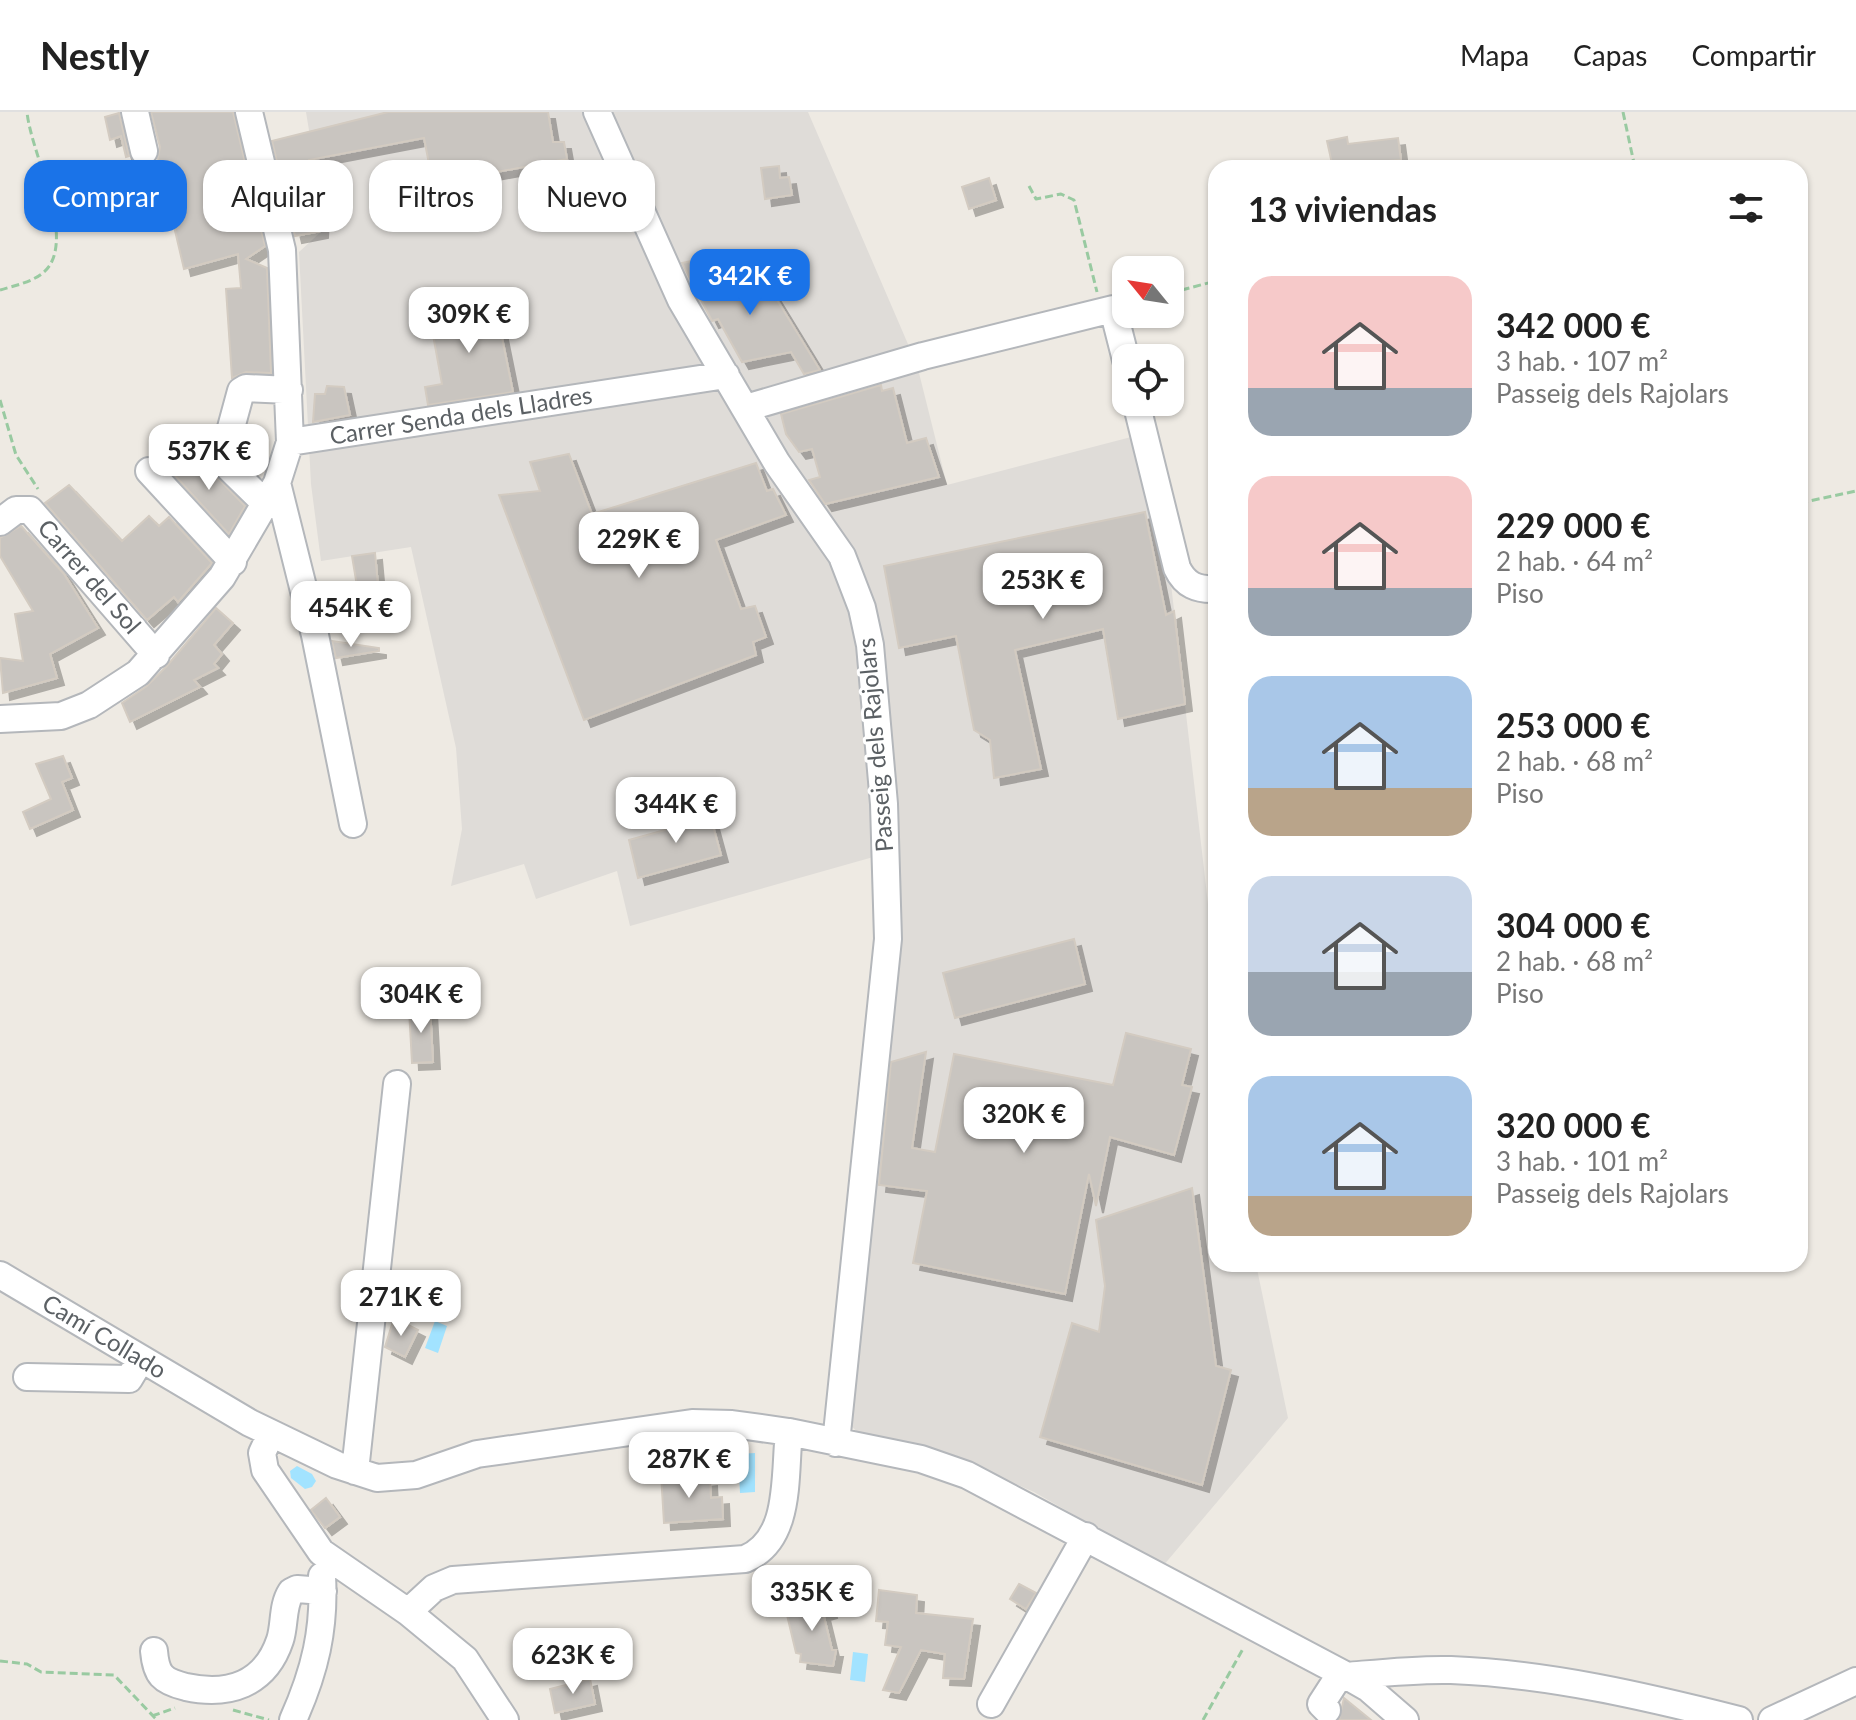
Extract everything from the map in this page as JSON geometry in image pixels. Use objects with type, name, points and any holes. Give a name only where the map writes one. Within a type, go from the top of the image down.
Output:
[{"type":"street","points":[[135,112],[144,151]]},
{"type":"street","points":[[0,719],[46,720],[75,712],[124,684],[156,655],[233,562],[272,494],[290,442],[282,250],[249,112]]},
{"type":"street","name":"Passeig dels Rajolars","points":[[597,112],[652,242],[777,463],[842,556],[854,581],[870,645],[884,804],[888,939],[836,1443]]},
{"type":"street","points":[[746,408],[923,356],[1113,309],[1122,344]]},
{"type":"street","name":"Carrer Senda dels Lladres","points":[[290,442],[726,375]]},
{"type":"street","points":[[289,390],[246,388],[241,391],[222,457],[228,470],[272,494],[315,635],[353,824]]},
{"type":"street","points":[[1139,416],[1177,568],[1191,585],[1208,588]]},
{"type":"street","points":[[149,471],[233,562]]},
{"type":"street","name":"Carrer del Sol","points":[[16,514],[156,655]]},
{"type":"street","points":[[355,1471],[397,1084]]},
{"type":"street","name":"Camí Collado","points":[[0,1275],[271,1434],[355,1471],[395,1479],[477,1454],[692,1423],[732,1424],[789,1432],[943,1465],[1086,1536],[1344,1674],[1368,1688],[1405,1720]]},
{"type":"street","points":[[27,1377],[129,1379],[141,1359]]},
{"type":"street","points":[[408,1612],[434,1588],[453,1580],[745,1559],[758,1554],[768,1547],[777,1528],[789,1432]]},
{"type":"street","points":[[271,1434],[262,1453],[265,1470],[321,1552],[408,1612],[465,1659],[505,1720]]},
{"type":"street","points":[[991,1704],[1086,1536]]},
{"type":"street","points":[[293,1720],[319,1649],[324,1620],[321,1552]]},
{"type":"street","points":[[154,1651],[156,1670],[165,1683],[211,1692],[235,1688],[264,1670],[280,1641],[291,1592],[297,1589],[323,1591]]},
{"type":"street","points":[[1319,1711],[1344,1674],[1450,1670],[1538,1678],[1609,1689],[1739,1720]]},
{"type":"street","points":[[1772,1720],[1856,1681]]},
{"type":"path","points":[[0,290],[31,280],[49,265],[57,235],[27,112]]},
{"type":"path","points":[[1623,112],[1633,160]]},
{"type":"path","points":[[1029,186],[1036,199],[1061,194],[1074,200],[1102,311]]},
{"type":"path","points":[[1184,289],[1208,283]]},
{"type":"path","points":[[0,400],[16,455],[40,496],[16,514]]},
{"type":"path","points":[[1808,501],[1856,491]]},
{"type":"path","points":[[1203,1720],[1255,1626]]},
{"type":"path","points":[[0,1661],[27,1664],[41,1672],[114,1675],[157,1720]]},
{"type":"shaded area","points":[[306,112],[808,112],[917,365],[947,485],[1135,436],[1171,584],[1208,904],[1208,1272],[1258,1272],[1288,1418],[1163,1566],[1034,1492],[954,1456],[863,1437],[849,1424],[901,948],[898,850],[630,926],[617,871],[536,899],[524,864],[451,886],[462,829],[456,748],[411,547],[321,561],[311,484],[299,252],[321,232],[353,232],[353,160],[314,160]]},
{"type":"water","points":[[435,1321],[447,1326],[438,1353],[425,1348]]},
{"type":"water","points":[[755,1453],[755,1492],[740,1493],[738,1454]]},
{"type":"water","points":[[297,1466],[312,1474],[316,1481],[312,1487],[305,1489],[291,1478],[290,1471]]},
{"type":"water","points":[[853,1652],[868,1654],[865,1682],[850,1680]]},
{"type":"building","points":[[151,112],[233,112],[244,160],[203,160],[203,232],[262,232],[265,246],[246,259],[267,268],[271,373],[246,372],[232,378],[226,289],[241,288],[238,254],[184,269],[175,232],[187,232],[187,160],[158,160],[160,147]]},
{"type":"building","points":[[388,112],[548,112],[553,142],[564,142],[567,159],[518,160],[518,168],[502,171],[502,160],[428,160],[424,138],[309,160],[277,160],[272,141]]},
{"type":"building","points":[[119,113],[129,156],[126,157],[121,136],[110,140],[105,117]]},
{"type":"building","points":[[1347,137],[1348,144],[1398,138],[1401,160],[1331,160],[1327,141]]},
{"type":"building","points":[[779,166],[780,178],[789,177],[792,195],[765,199],[761,168]]},
{"type":"building","points":[[989,178],[996,200],[969,209],[962,187]]},
{"type":"building","points":[[294,232],[316,232],[295,236]]},
{"type":"building","points":[[702,259],[718,289],[760,272],[820,370],[804,374],[791,352],[742,362],[718,319],[712,321],[682,263]]},
{"type":"building","points":[[495,303],[513,392],[428,405],[425,387],[442,384],[429,313]]},
{"type":"building","points":[[881,385],[882,391],[893,388],[907,443],[926,438],[939,477],[825,504],[809,480],[820,477],[812,449],[799,452],[786,434],[781,414]]},
{"type":"building","points":[[327,386],[344,387],[350,415],[313,422],[315,394],[325,394]]},
{"type":"building","points":[[569,454],[592,514],[756,463],[767,491],[773,489],[786,515],[716,540],[741,609],[755,606],[766,637],[753,642],[756,655],[584,720],[499,495],[540,491],[530,462]]},
{"type":"building","points":[[177,456],[184,463],[190,458],[205,469],[207,467],[245,506],[229,534],[166,466]]},
{"type":"building","points":[[69,485],[122,541],[149,516],[159,526],[169,517],[212,563],[178,602],[174,597],[147,620],[45,503]]},
{"type":"building","points":[[1145,512],[1166,615],[1174,611],[1185,704],[1118,719],[1103,629],[1015,650],[1041,769],[994,778],[990,740],[974,730],[956,636],[899,648],[884,566]]},
{"type":"building","points":[[21,526],[64,574],[98,628],[50,654],[57,678],[3,693],[0,658],[23,661],[15,614],[33,611],[0,556],[0,538]]},
{"type":"building","points":[[375,553],[381,618],[353,622],[335,614],[331,590],[357,586],[352,556]]},
{"type":"building","points":[[216,608],[233,623],[214,645],[222,654],[214,664],[218,668],[194,680],[200,687],[130,722],[122,703],[147,686],[167,666]]},
{"type":"building","points":[[332,641],[379,648],[379,651],[336,658]]},
{"type":"building","points":[[63,756],[72,778],[62,782],[73,810],[30,829],[23,812],[51,799],[36,764]]},
{"type":"building","points":[[709,811],[721,855],[638,878],[629,840],[665,830],[664,823]]},
{"type":"building","points":[[1074,939],[1085,984],[955,1018],[943,973]]},
{"type":"building","points":[[430,1007],[433,1062],[412,1063],[409,1009]]},
{"type":"building","points":[[1126,1033],[1191,1049],[1182,1085],[1192,1087],[1174,1155],[1110,1137],[1096,1206],[1089,1174],[1065,1294],[913,1263],[927,1191],[879,1185],[891,1062],[926,1052],[912,1148],[935,1152],[954,1054],[1113,1085]]},
{"type":"building","points":[[1192,1188],[1216,1366],[1231,1370],[1202,1485],[1040,1437],[1072,1323],[1099,1332],[1105,1286],[1096,1220]]},
{"type":"building","points":[[394,1318],[418,1330],[405,1357],[385,1347]]},
{"type":"building","points":[[681,1473],[682,1482],[710,1479],[711,1498],[722,1497],[723,1519],[664,1523],[661,1474]]},
{"type":"building","points":[[326,1498],[340,1517],[325,1528],[311,1510]]},
{"type":"building","points":[[1019,1584],[1036,1593],[1026,1609],[1010,1599]]},
{"type":"building","points":[[879,1590],[917,1595],[916,1613],[973,1619],[964,1679],[943,1678],[945,1654],[921,1650],[899,1693],[883,1690],[901,1647],[885,1645],[888,1622],[876,1621]]},
{"type":"building","points":[[826,1596],[830,1611],[823,1613],[832,1650],[836,1650],[833,1666],[800,1662],[801,1654],[796,1653],[787,1615],[800,1612],[798,1603]]},
{"type":"building","points":[[590,1679],[595,1704],[555,1713],[550,1689]]},
{"type":"building","points":[[1344,1698],[1371,1720],[1339,1720]]}]
